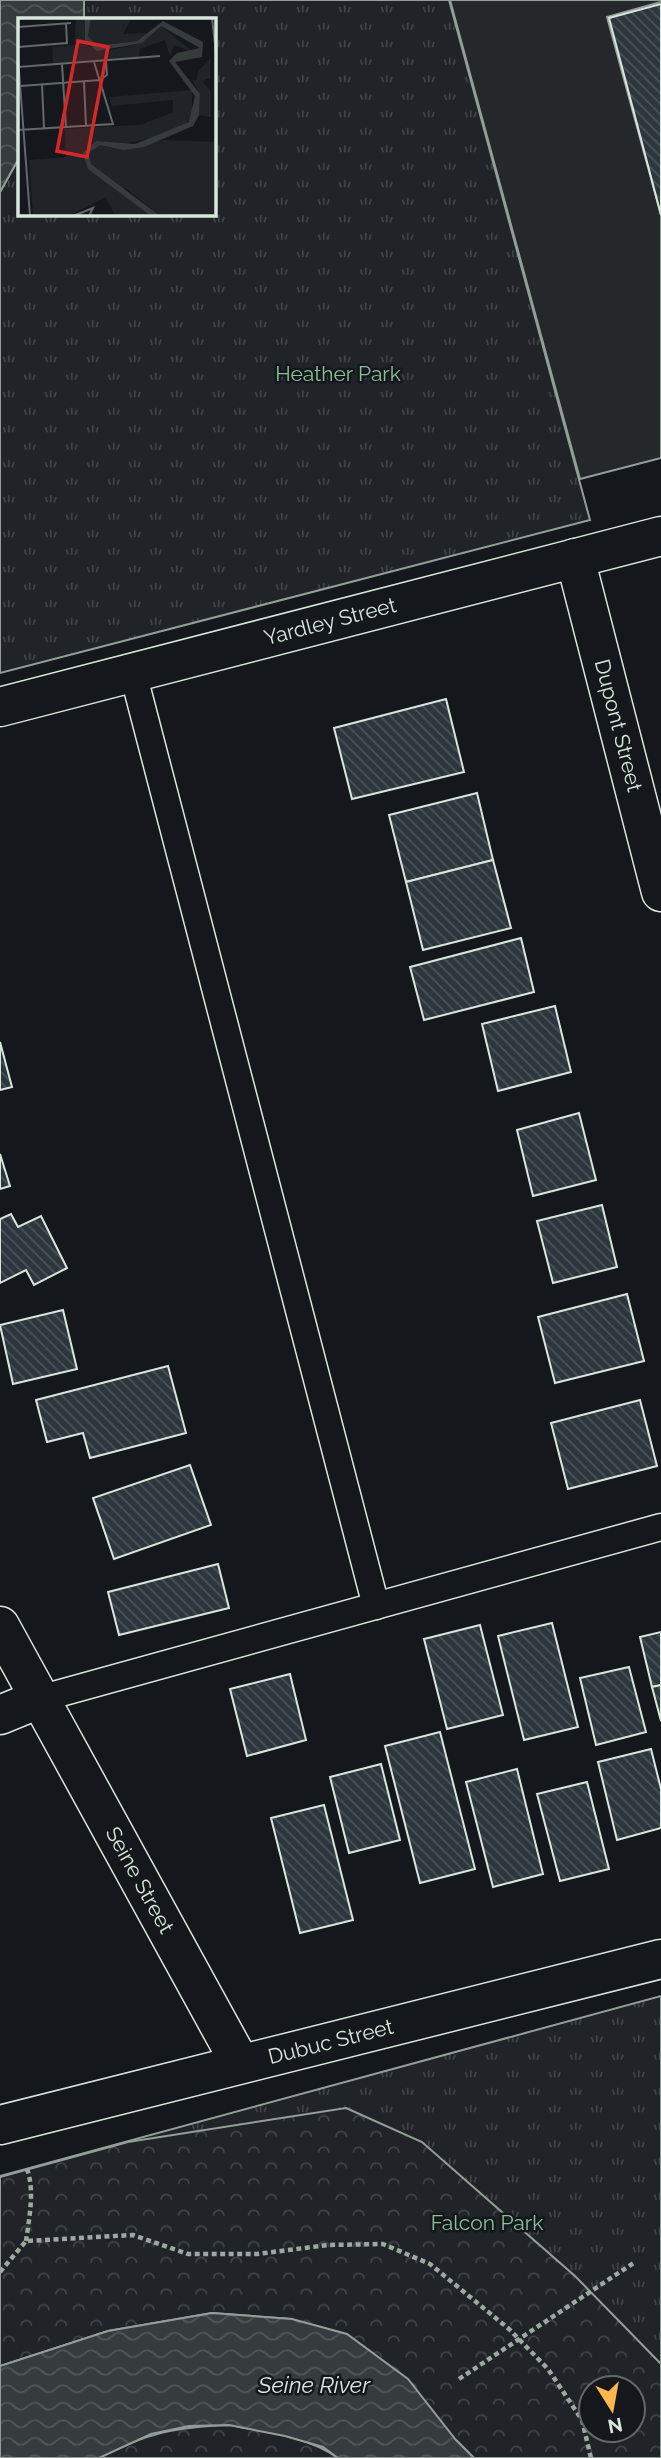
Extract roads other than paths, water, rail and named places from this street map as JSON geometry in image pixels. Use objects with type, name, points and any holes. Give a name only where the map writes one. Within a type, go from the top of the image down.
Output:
[{"type":"street","name":"Yardley Street","points":[[0,707],[661,536]]},
{"type":"street","name":"Dupont Street","points":[[575,558],[661,892]]},
{"type":"street","name":"Seine Street","points":[[0,1626],[240,2063]]},
{"type":"street","points":[[0,1715],[39,1699]]},
{"type":"street","name":"Dubuc Street","points":[[6,2124],[661,1959]]},
{"type":"lane","points":[[133,673],[376,1606]]},
{"type":"lane","points":[[39,1699],[661,1528]]},
{"type":"water","points":[[0,0],[84,0],[84,18],[18,18],[18,160],[0,192]]},
{"type":"water","name":"Seine River","points":[[212,2313],[292,2319],[347,2334],[408,2379],[456,2440],[474,2458],[338,2458],[323,2447],[229,2425],[189,2426],[151,2434],[99,2458],[0,2458],[0,2366],[108,2331]]},
{"type":"park label","name":"Heather Park","points":[[338,374]]},
{"type":"park label","name":"Falcon Park","points":[[487,2223]]}]
